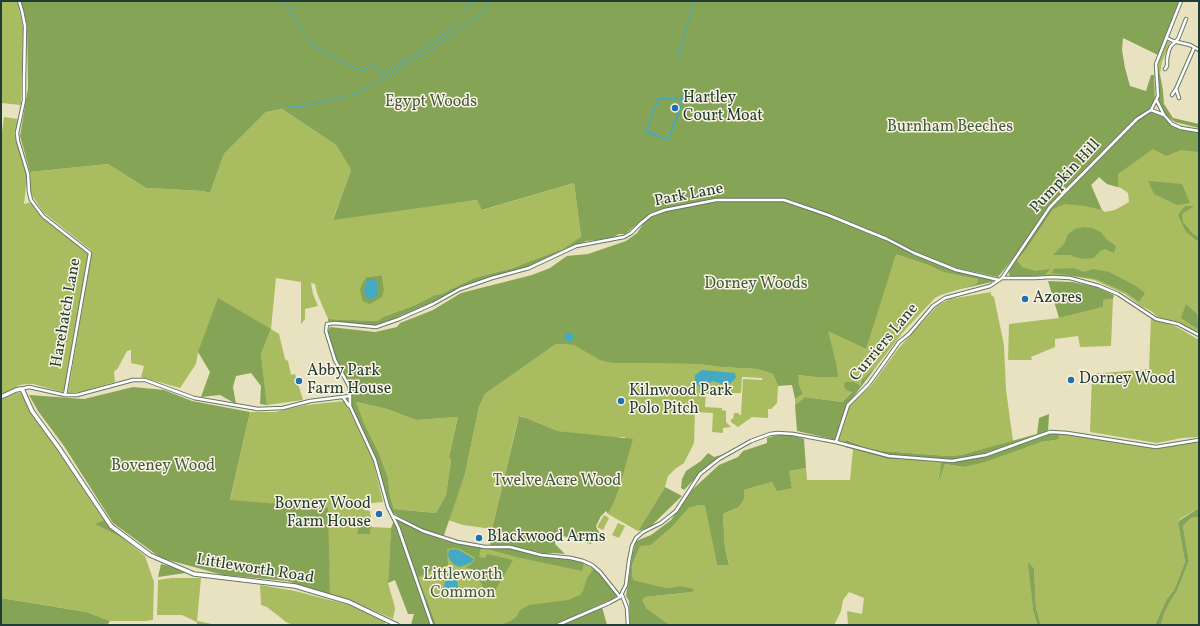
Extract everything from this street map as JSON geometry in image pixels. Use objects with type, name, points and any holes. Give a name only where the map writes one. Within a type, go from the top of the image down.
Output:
[{"type":"street","name":"Harehatch Lane","points":[[19,1],[24,26],[24,100],[17,133],[28,174],[31,200],[44,216],[90,253],[65,395]]},
{"type":"street","points":[[1181,1],[1156,64],[1158,96],[1156,101],[1164,115],[1172,124],[1181,128],[1199,131]]},
{"type":"street","points":[[1164,69],[1167,66],[1169,50],[1180,35],[1186,19]]},
{"type":"street","points":[[1167,38],[1175,42],[1185,43],[1199,50]]},
{"type":"street","points":[[1172,95],[1194,48]]},
{"type":"street","points":[[1176,89],[1179,98]]},
{"type":"street","name":"Pumpkin Hill","points":[[1002,278],[1050,207],[1124,133],[1136,118],[1151,110],[1156,101]]},
{"type":"street","points":[[1151,110],[1164,115]]},
{"type":"street","name":"Park Lane","points":[[350,396],[350,388],[335,360],[328,340],[326,331],[327,324],[336,323],[376,328],[433,304],[460,289],[492,278],[529,268],[576,246],[624,237],[631,233],[651,215],[665,210],[716,200],[784,200],[828,215],[956,270],[998,280]]},
{"type":"street","points":[[1002,278],[1070,278],[1099,286],[1118,294],[1156,320],[1178,324],[1199,335]]},
{"type":"street","name":"Curriers Lane","points":[[836,442],[848,405],[869,384],[899,342],[909,334],[932,306],[945,298],[990,286],[1002,278]]},
{"type":"street","points":[[1,397],[16,390],[30,387],[65,395],[84,394],[133,380],[145,380],[194,398],[258,409],[283,408],[310,401],[350,396],[350,406]]},
{"type":"street","name":"Littleworth Road","points":[[21,389],[24,392],[32,411],[59,448],[111,526],[150,555],[194,574],[270,582],[295,586],[317,592],[349,602],[397,625]]},
{"type":"street","points":[[343,397],[350,406],[375,460],[388,507],[393,515],[432,625]]},
{"type":"street","points":[[558,625],[609,603],[621,596],[627,581],[632,546],[636,538],[643,532],[661,523],[676,511],[700,474],[719,459],[751,441],[770,434],[778,433],[836,442],[889,456],[952,461],[986,455],[1050,432],[1067,433],[1156,447],[1199,440]]},
{"type":"street","points":[[393,515],[423,531],[457,542],[485,547],[510,547],[541,555],[584,561],[592,565],[600,572],[621,596],[627,608],[628,625]]},
{"type":"green space","points":[[1,1],[17,1],[23,27],[21,105],[1,103]]},
{"type":"green space","points":[[21,1],[1179,1],[1158,55],[1123,38],[1122,50],[1130,86],[1146,91],[1151,75],[1154,75],[1155,101],[1148,110],[1137,117],[1048,208],[1027,241],[998,277],[948,266],[834,216],[791,200],[781,198],[734,198],[675,206],[655,212],[625,234],[619,234],[610,239],[586,241],[529,267],[460,289],[432,303],[376,326],[328,321],[328,319],[377,321],[435,295],[441,294],[474,278],[513,268],[563,249],[581,237],[574,183],[482,210],[477,200],[333,220],[351,170],[336,145],[282,109],[266,112],[224,154],[210,193],[203,191],[146,188],[108,164],[30,172],[20,136],[28,88],[27,25]]},
{"type":"green space","points":[[1167,41],[1170,42],[1162,62],[1160,74],[1157,74],[1159,61]]},
{"type":"green space","points":[[1157,74],[1160,74],[1164,104],[1173,118],[1199,124],[1199,128],[1175,122],[1165,114],[1159,101]]},
{"type":"green space","points":[[282,109],[336,145],[351,170],[333,219],[477,200],[483,210],[574,183],[581,238],[563,249],[547,256],[513,268],[474,278],[441,294],[435,295],[377,321],[328,319],[317,293],[315,284],[311,283],[313,294],[318,306],[305,309],[305,319],[301,324],[301,282],[276,278],[271,329],[198,352],[196,364],[180,388],[141,377],[144,366],[131,363],[131,350],[127,351],[118,368],[114,372],[115,382],[81,392],[68,393],[92,251],[43,212],[31,194],[30,172],[108,164],[146,188],[203,191],[210,193],[224,154],[266,112]],"holes":[[[382,275],[384,289],[367,277]]]},
{"type":"green space","points":[[1153,111],[1162,115],[1174,127],[1199,131],[1199,152],[1181,150],[1166,156],[1153,149],[1118,174],[1118,187],[1107,184],[1099,177],[1091,185],[1102,210],[1085,206],[1065,204],[1053,209],[1027,248],[1017,260],[1022,267],[1035,271],[1050,269],[1045,275],[1010,276],[1009,270],[1052,206],[1139,118]]},
{"type":"green space","points":[[4,117],[18,119],[16,131],[14,132],[27,178],[24,204],[31,202],[38,212],[89,254],[75,328],[66,389],[62,392],[33,384],[27,384],[20,385],[1,395],[1,140]]},
{"type":"green space","points":[[1139,118],[1170,123],[1174,127],[1199,131],[1199,334],[1179,323],[1158,317],[1125,294],[1094,280],[1052,275],[1014,277],[1009,275],[1008,272],[1052,206]],"holes":[[[1099,177],[1107,184],[1121,188],[1128,193],[1129,202],[1115,210],[1105,212],[1099,208],[1091,185]]]},
{"type":"green space","points":[[1148,181],[1182,184],[1190,203],[1177,205],[1154,194]]},
{"type":"green space","points":[[779,200],[828,216],[881,238],[932,262],[951,269],[992,279],[992,282],[978,279],[976,284],[935,298],[904,331],[876,367],[842,402],[805,397],[795,405],[795,399],[803,394],[797,375],[815,377],[836,362],[827,330],[866,349],[747,201]]},
{"type":"green space","name":"Dorney Woods","points":[[784,201],[828,216],[881,238],[932,262],[951,269],[992,279],[992,282],[956,290],[976,284],[978,279],[944,272],[929,265],[896,254],[866,349],[828,331],[836,362],[838,377],[798,375],[799,385],[803,394],[795,399],[792,385],[778,386],[773,374],[757,369],[697,364],[612,363],[600,360],[574,345],[556,344],[485,394],[479,407],[465,474],[443,538],[427,532],[393,513],[388,507],[375,460],[351,410],[345,378],[333,353],[328,331],[330,327],[375,332],[397,327],[400,323],[433,310],[461,293],[532,275],[550,268],[567,256],[588,254],[626,241],[637,233],[646,220],[654,215],[665,211],[712,202]],"holes":[[[356,402],[387,409],[416,420],[458,417],[449,456],[451,461],[446,495],[436,513],[394,509],[390,496],[388,478],[379,453],[364,423]]]},
{"type":"green space","points":[[1185,206],[1194,206],[1182,214],[1183,222],[1193,234],[1199,238],[1199,242],[1186,232],[1178,215]]},
{"type":"green space","points":[[1083,227],[1092,228],[1101,232],[1106,239],[1116,246],[1114,253],[1105,249],[1100,251],[1094,258],[1082,259],[1070,255],[1053,255],[1064,244],[1068,234],[1075,229]]},
{"type":"green space","points":[[1074,268],[1084,272],[1093,269],[1109,272],[1136,286],[1145,293],[1139,302],[1127,293],[1096,279],[1052,273],[1054,269]]},
{"type":"green space","points":[[382,275],[384,289],[382,297],[370,304],[364,302],[360,289],[363,282],[367,277]]},
{"type":"green space","points":[[1048,281],[1072,282],[1096,287],[1114,295],[1113,299],[1103,300],[1103,307],[1059,318]]},
{"type":"green space","points":[[991,292],[991,295],[994,297],[1004,345],[1006,390],[1013,441],[961,455],[948,456],[883,451],[867,448],[848,440],[844,443],[837,441],[850,405],[871,386],[898,349],[938,305],[950,299]]},
{"type":"green space","points":[[218,298],[271,329],[261,354],[267,405],[260,404],[261,386],[251,373],[236,376],[233,387],[236,404],[220,395],[201,397],[210,372],[198,352]]},
{"type":"green space","points":[[1113,299],[1111,346],[1080,347],[1078,336],[1055,339],[1055,347],[1031,357],[1032,360],[1008,360],[1009,324],[1059,318],[1102,307],[1102,300]]},
{"type":"green space","points":[[1186,304],[1197,314],[1199,330],[1181,318]]},
{"type":"green space","points":[[1151,318],[1177,327],[1199,340],[1199,437],[1182,438],[1157,443],[1090,432],[1092,374],[1149,369]]},
{"type":"green space","points":[[271,329],[279,334],[285,359],[288,361],[291,375],[295,374],[303,400],[267,405],[261,354]]},
{"type":"green space","points":[[556,344],[577,345],[612,363],[697,364],[757,369],[773,374],[778,386],[777,403],[771,409],[768,409],[768,418],[752,417],[738,427],[731,422],[731,419],[733,419],[734,413],[739,413],[739,415],[741,415],[743,379],[762,380],[762,378],[742,377],[741,393],[722,393],[722,395],[706,394],[705,407],[722,408],[722,410],[726,411],[726,422],[731,427],[723,428],[723,433],[712,432],[713,413],[695,412],[694,443],[684,463],[668,476],[665,487],[638,531],[608,514],[618,492],[625,437],[610,438],[558,431],[521,416],[518,419],[492,529],[463,525],[448,520],[465,474],[479,407],[485,394]]},
{"type":"green space","points":[[876,367],[848,404],[836,440],[797,431],[795,405],[805,397],[842,402],[852,392],[846,390],[844,386],[845,382],[854,382],[860,385],[862,380]]},
{"type":"green space","name":"Boveney Wood","points":[[133,387],[164,390],[192,401],[250,412],[230,500],[328,508],[330,594],[287,581],[223,575],[161,558],[113,523],[64,446],[38,411],[29,395],[84,399]]},
{"type":"green space","points":[[17,393],[21,393],[29,409],[104,520],[96,524],[123,538],[145,556],[154,582],[153,620],[110,621],[86,612],[1,598],[1,400]]},
{"type":"green space","points":[[345,401],[373,460],[383,502],[363,504],[364,510],[370,511],[372,527],[391,528],[388,583],[395,609],[393,619],[354,602],[330,594],[327,508],[230,501],[250,412],[275,412],[306,405]]},
{"type":"green space","points":[[355,402],[387,409],[416,420],[458,417],[449,455],[451,461],[446,495],[436,513],[394,509],[390,496],[388,478],[379,453]]},
{"type":"green space","points":[[1049,414],[1048,432],[1058,432],[1059,438],[1056,440],[1041,442],[985,462],[963,467],[945,464],[938,482],[941,462],[913,459],[887,459],[845,447],[844,443],[847,440],[867,448],[883,451],[948,456],[961,455],[1037,434],[1039,418]]},
{"type":"green space","name":"Twelve Acre Wood","points":[[519,416],[558,431],[633,439],[618,492],[608,514],[606,511],[601,516],[596,526],[601,534],[596,539],[593,538],[591,544],[556,534],[555,544],[565,554],[544,554],[508,545],[490,546],[492,529]]},
{"type":"green space","points":[[1058,432],[1156,447],[1199,440],[1199,508],[1180,519],[1178,523],[1185,562],[1174,590],[1166,600],[1155,625],[1041,625],[1036,608],[1034,568],[1029,563],[1033,610],[1037,625],[848,625],[847,611],[862,614],[864,598],[849,592],[843,600],[841,611],[834,625],[670,625],[646,608],[641,600],[645,597],[692,592],[680,586],[667,588],[633,580],[632,565],[640,545],[651,545],[671,528],[689,508],[699,505],[706,505],[717,565],[729,564],[725,548],[723,514],[739,507],[744,499],[744,490],[772,482],[792,487],[788,471],[806,468],[807,480],[850,480],[853,449],[887,459],[913,459],[941,462],[938,479],[945,464],[963,467],[1041,442],[1056,440]]},
{"type":"green space","points":[[782,434],[789,434],[804,439],[806,468],[789,471],[792,488],[777,491],[772,482],[744,490],[744,499],[739,507],[723,514],[725,548],[729,565],[717,565],[705,505],[689,508],[671,528],[651,545],[640,546],[632,565],[633,580],[667,588],[680,586],[694,589],[692,592],[645,597],[642,600],[646,608],[670,625],[630,625],[629,601],[626,596],[632,556],[636,541],[651,535],[671,520],[693,489],[719,465],[738,457],[743,451],[767,443],[767,438]]},
{"type":"green space","points":[[708,453],[714,457],[728,453],[703,470],[684,490],[681,488],[682,479],[686,471],[701,461]]},
{"type":"green space","points":[[665,487],[682,496],[650,527],[638,531]]},
{"type":"green space","points":[[1199,508],[1199,517],[1191,518],[1183,526],[1189,561],[1177,591],[1164,614],[1161,625],[1155,625],[1166,600],[1174,590],[1185,562],[1178,523],[1180,520]]},
{"type":"green space","points":[[604,515],[609,518],[603,530],[597,527]]},
{"type":"green space","points":[[1199,517],[1199,625],[1161,625],[1164,614],[1177,591],[1189,561],[1183,526],[1191,518]]},
{"type":"green space","points":[[397,518],[442,540],[481,548],[479,557],[485,558],[487,554],[513,560],[493,594],[488,596],[478,577],[472,570],[466,567],[475,560],[474,557],[460,549],[447,549],[448,565],[418,577],[436,625],[434,625],[396,520]]},
{"type":"green space","points":[[104,520],[123,538],[95,524]]},
{"type":"green space","name":"Littleworth Common","points":[[396,520],[442,540],[481,548],[508,548],[544,557],[564,558],[584,563],[597,571],[614,598],[555,625],[434,625]]},
{"type":"green space","points":[[394,521],[432,625],[411,625],[414,614],[408,614],[395,580],[388,583],[391,528]]},
{"type":"green space","points":[[371,523],[370,534],[357,534],[359,526]]},
{"type":"green space","points":[[618,523],[625,526],[619,538],[612,535]]},
{"type":"green space","points":[[488,548],[508,548],[544,557],[570,558],[584,563],[582,571],[516,557]]},
{"type":"green space","points":[[1028,562],[1034,568],[1036,608],[1041,625],[1037,625],[1033,610]]},
{"type":"green space","points":[[161,564],[193,572],[158,577]]},
{"type":"green space","points":[[594,568],[602,575],[617,595],[614,598],[555,625],[501,625],[512,620],[517,616],[520,610],[529,605],[568,600],[580,595],[583,591],[587,578]]},
{"type":"green space","points":[[172,578],[201,578],[197,621],[217,625],[197,625],[197,622],[182,615],[157,615],[158,580]]},
{"type":"green space","points":[[260,585],[295,591],[349,605],[385,622],[385,625],[293,625],[286,622],[267,607],[261,605]]},
{"type":"green space","points":[[1,598],[86,612],[110,621],[107,625],[1,625]]},
{"type":"green space","points":[[602,607],[607,625],[560,625]]},
{"type":"water","points":[[685,97],[671,135],[669,135],[682,100],[679,98]]},
{"type":"water","points":[[658,98],[678,98],[677,100],[659,100],[647,130],[667,139],[668,136],[670,137],[668,141],[645,132]]},
{"type":"water","points":[[367,279],[376,279],[377,284],[377,296],[371,299],[366,298],[364,291]]},
{"type":"water","points":[[569,332],[574,337],[569,342],[564,337]]},
{"type":"water","points":[[702,370],[735,373],[736,378],[727,386],[713,381],[701,388],[695,383],[695,375]]},
{"type":"water","points":[[455,549],[474,559],[472,562],[460,567],[455,565],[450,560],[448,555],[449,550]]},
{"type":"water","points":[[447,573],[453,573],[452,579],[455,575],[457,575],[458,588],[446,592],[444,586],[445,582],[448,580]]},
{"type":"waterway","points":[[285,1],[305,36],[315,47],[359,70],[363,71],[373,64],[381,75],[440,37],[474,1]]},
{"type":"waterway","points":[[282,105],[300,107],[355,94],[366,89],[432,49],[484,11],[490,1]]},
{"type":"waterway","points":[[678,59],[693,1]]},
{"type":"place","name":"Hartley Court Moat","points":[[675,108]]},
{"type":"place","name":"Azores","points":[[1025,299]]},
{"type":"place","name":"Dorney Wood","points":[[1071,380]]},
{"type":"place","name":"Abby Park Farm House","points":[[299,381]]},
{"type":"place","name":"Kilnwood Park Polo Pitch","points":[[621,401]]},
{"type":"place","name":"Bovney Wood Farm House","points":[[379,514]]},
{"type":"place","name":"Blackwood Arms","points":[[479,538]]},
{"type":"park label","name":"Egypt Woods","points":[[431,103]]},
{"type":"park label","name":"Burnham Beeches","points":[[950,128]]}]
